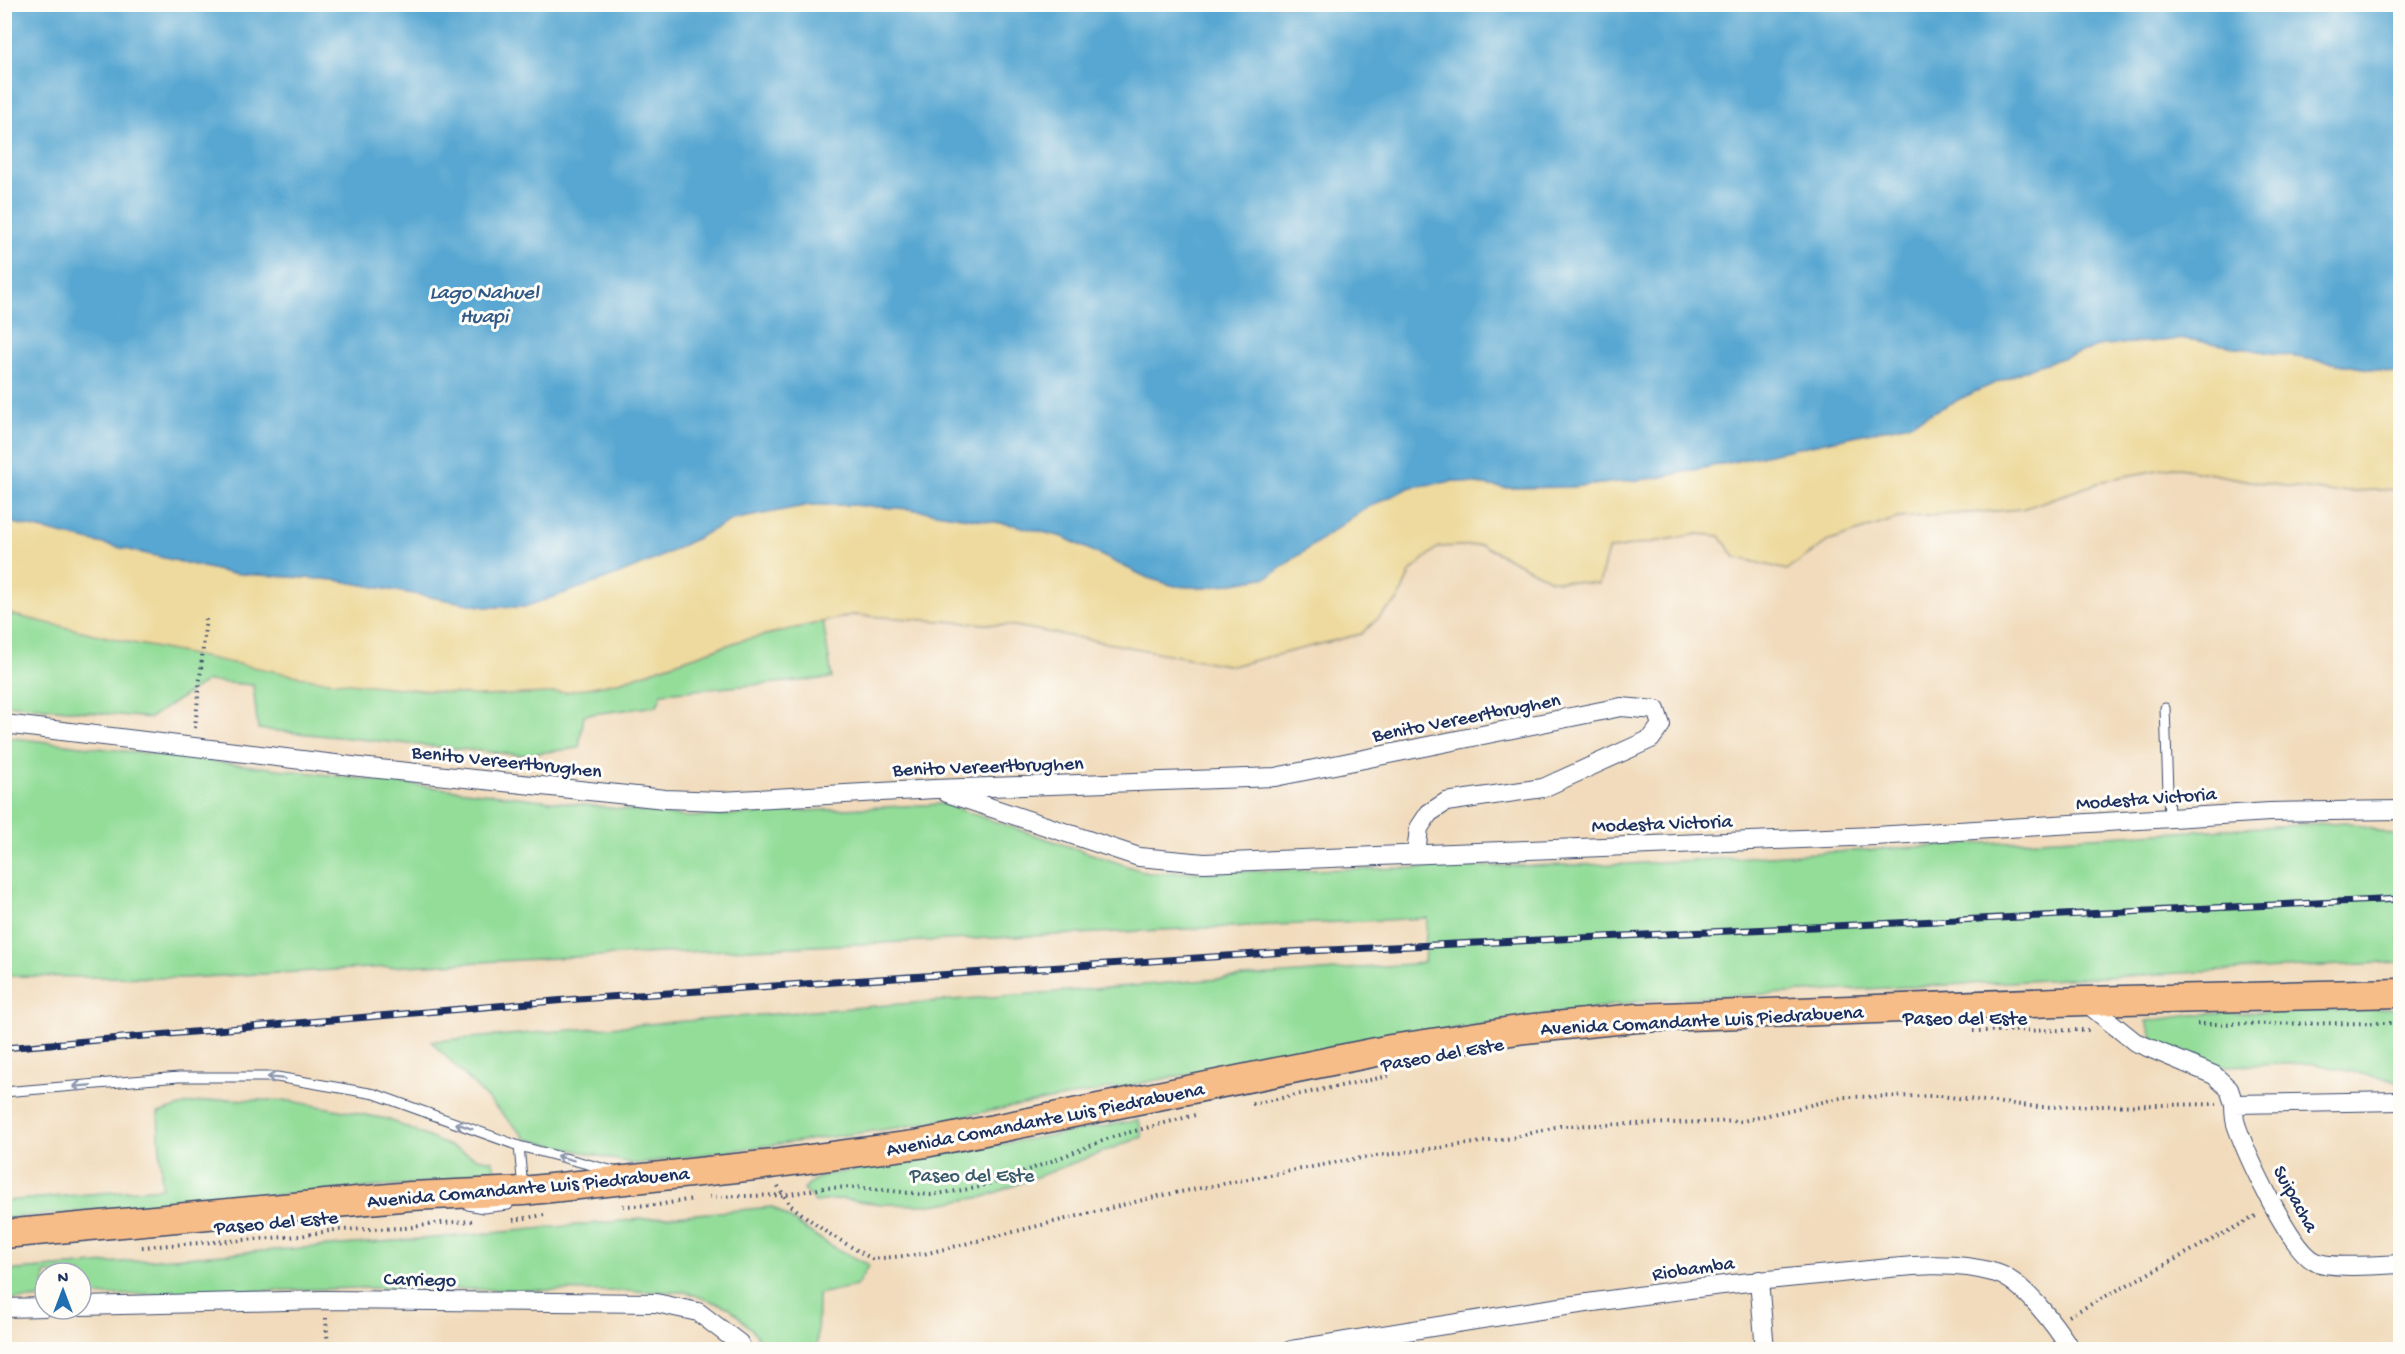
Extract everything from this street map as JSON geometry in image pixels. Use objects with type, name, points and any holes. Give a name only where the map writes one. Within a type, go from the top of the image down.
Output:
[{"type":"main road","name":"Avenida Comandante Luis Piedrabuena","points":[[4,1234],[411,1196],[523,1191],[764,1165],[920,1144],[1390,1049],[1526,1029],[1637,1018],[2084,1001],[2400,993]]},
{"type":"street","name":"Benito Vereertbrughen","points":[[4,724],[360,767],[665,799],[721,801],[935,789],[1275,777],[1621,707],[1656,711],[1661,725],[1651,740],[1543,789],[1446,802],[1429,813],[1419,828],[1416,854]]},
{"type":"street","name":"Modesta Victoria","points":[[935,789],[1139,857],[1204,863],[1875,836],[2270,812],[2400,810]]},
{"type":"street","points":[[2084,1001],[2135,1042],[2214,1075],[2229,1089],[2234,1104],[2400,1101]]},
{"type":"street","name":"Suipacha","points":[[2234,1104],[2236,1125],[2275,1206],[2299,1248],[2315,1262],[2339,1265],[2400,1264]]},
{"type":"street","name":"Riobamba","points":[[1291,1350],[1759,1280],[1919,1266],[1965,1267],[1998,1273],[2023,1291],[2055,1324],[2071,1350]]},
{"type":"street","points":[[1759,1280],[1765,1350]]},
{"type":"street","name":"Carriego","points":[[93,1306],[324,1300],[656,1303],[698,1312],[739,1343],[743,1350]]},
{"type":"street","points":[[4,1308],[33,1307]]},
{"type":"lane","points":[[2165,708],[2169,819]]},
{"type":"lane","points":[[4,1092],[178,1077],[277,1077],[375,1094],[519,1146],[642,1178]]},
{"type":"lane","points":[[519,1146],[523,1191]]},
{"type":"path","points":[[193,747],[206,618]]},
{"type":"path","points":[[2194,1024],[2400,1023]]},
{"type":"path","name":"Paseo del Este","points":[[1971,1031],[2118,1029]]},
{"type":"path","name":"Paseo del Este","points":[[1247,1104],[1398,1074]]},
{"type":"path","points":[[764,1165],[790,1205],[826,1232],[872,1259],[924,1254],[1159,1196],[1342,1161],[1512,1138],[1560,1126],[1743,1120],[1844,1097],[1941,1096],[2038,1107],[2234,1104]]},
{"type":"path","points":[[615,1206],[657,1205],[701,1197],[784,1195],[824,1188],[854,1187],[930,1195],[976,1188],[1112,1137],[1203,1113]]},
{"type":"path","points":[[2055,1324],[2275,1206]]},
{"type":"path","points":[[508,1220],[551,1214]]},
{"type":"path","name":"Paseo del Este","points":[[134,1248],[300,1236],[334,1230],[405,1228],[474,1221]]},
{"type":"path","points":[[324,1300],[328,1350]]},
{"type":"green space","points":[[5,613],[133,643],[566,692],[622,681],[739,641],[823,622],[832,678],[662,693],[657,706],[584,715],[579,748],[521,755],[258,729],[253,685],[207,681],[150,718],[5,704]]},
{"type":"green space","points":[[5,737],[688,817],[943,804],[1148,873],[1628,864],[2347,822],[2400,837],[2400,962],[1649,1000],[1363,1042],[903,1127],[634,1164],[527,1139],[431,1041],[1424,963],[1427,918],[574,957],[184,978],[5,976]]},
{"type":"green space","points":[[2400,1008],[2400,1082],[2311,1063],[2224,1066],[2155,1042],[2146,1021],[2200,1014]]},
{"type":"green space","points":[[225,1099],[291,1101],[387,1119],[477,1158],[493,1161],[496,1177],[5,1218],[5,1201],[162,1188],[158,1113],[187,1104]]},
{"type":"green space","name":"Paseo del Este","points":[[1139,1120],[1142,1137],[984,1197],[931,1205],[882,1204],[842,1199],[815,1202],[804,1189],[812,1181],[826,1175]]},
{"type":"green space","points":[[772,1207],[828,1244],[869,1265],[856,1286],[818,1294],[817,1350],[766,1349],[753,1331],[730,1308],[686,1292],[361,1288],[93,1296],[93,1264],[460,1236]]},
{"type":"green space","points":[[33,1269],[33,1299],[5,1300],[4,1271]]},
{"type":"sand","points":[[2187,339],[2400,374],[2400,489],[2329,492],[2174,467],[2110,479],[2022,509],[1898,518],[1827,542],[1787,570],[1735,557],[1720,536],[1698,534],[1608,550],[1599,584],[1551,580],[1482,545],[1438,547],[1411,571],[1398,600],[1361,634],[1232,666],[1015,626],[852,615],[739,641],[622,681],[566,692],[484,696],[318,680],[133,643],[5,613],[5,521],[229,573],[336,580],[486,607],[524,607],[656,559],[732,520],[809,505],[851,505],[910,509],[1014,525],[1063,537],[1148,578],[1175,586],[1205,588],[1268,577],[1364,509],[1411,487],[1455,481],[1505,488],[1572,487],[1657,478],[1909,424],[1972,393],[2033,367],[2104,345]]},
{"type":"water","name":"Lago Nahuel Huapi","points":[[4,5],[2400,5],[2400,374],[2187,339],[2104,345],[2033,367],[1972,393],[1909,424],[1657,478],[1572,487],[1505,488],[1455,481],[1411,487],[1364,509],[1268,577],[1205,588],[1175,586],[1148,578],[1063,537],[1014,525],[910,509],[851,505],[809,505],[732,520],[656,559],[612,577],[524,607],[486,607],[336,580],[229,573],[5,521]]},
{"type":"railway","points":[[4,1048],[578,999],[1287,952],[2400,899]]}]
